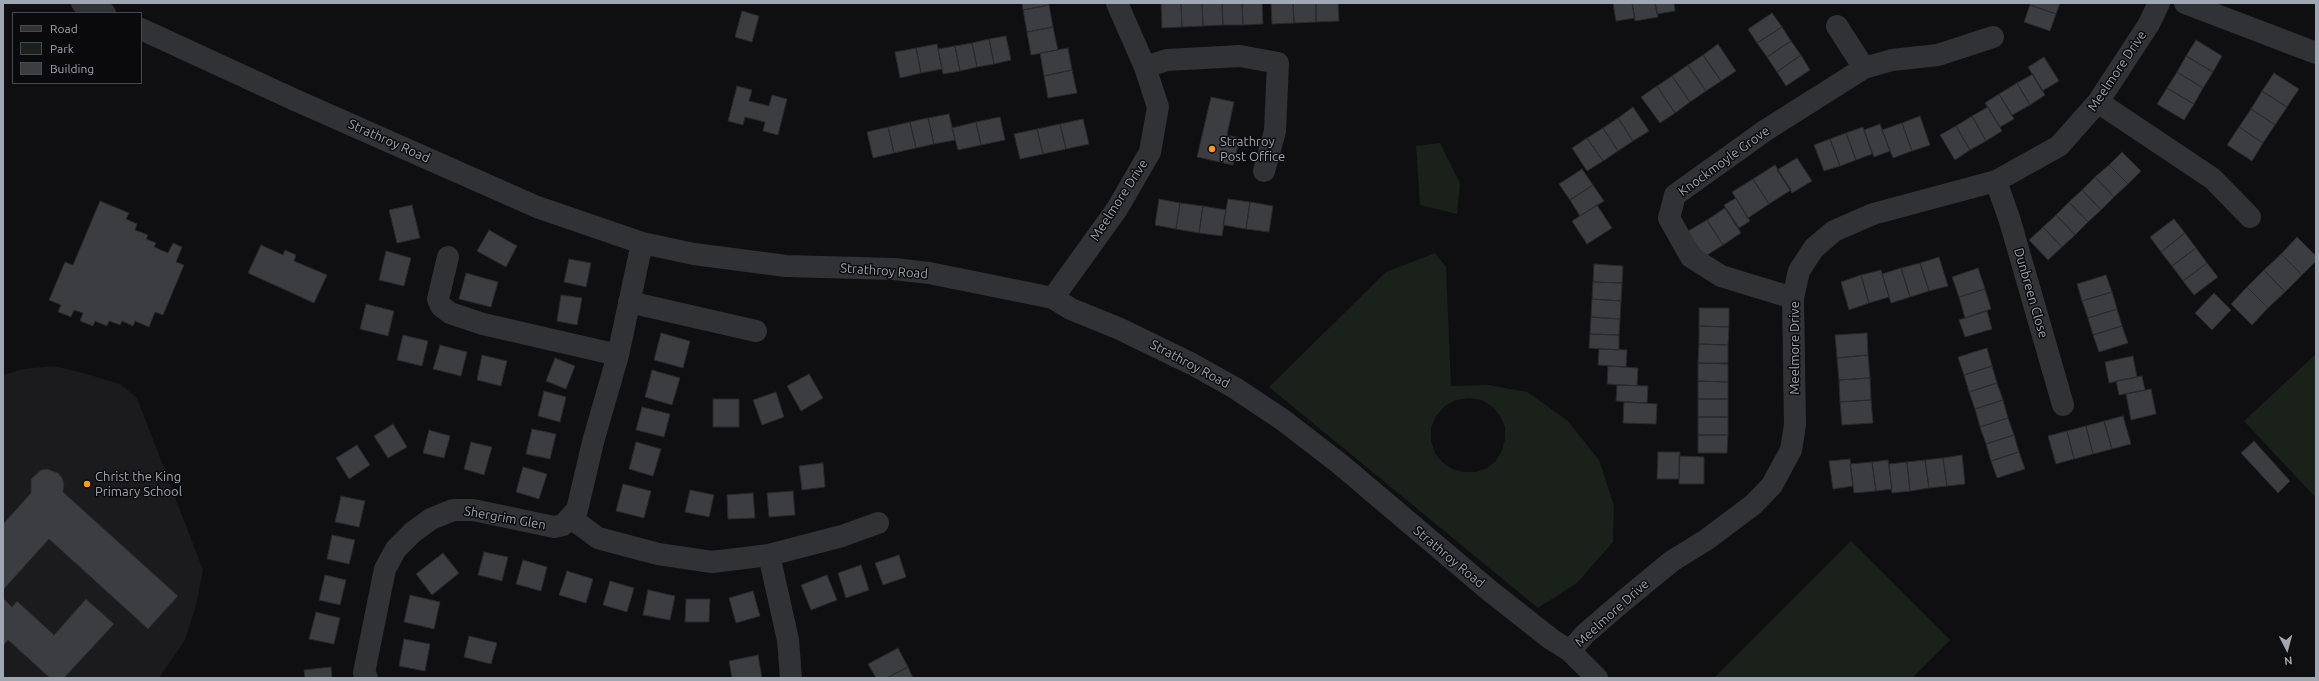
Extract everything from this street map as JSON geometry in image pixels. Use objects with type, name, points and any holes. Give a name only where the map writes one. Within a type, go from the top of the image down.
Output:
[{"type":"street","points":[[82,3],[103,12]]},
{"type":"street","name":"Meelmore Drive","points":[[1053,298],[1117,209],[1150,152],[1158,107],[1145,67],[1117,3]]},
{"type":"street","name":"Meelmore Drive","points":[[1570,650],[1585,634],[1626,598],[1672,561],[1706,540],[1754,504],[1772,485],[1791,450],[1795,425],[1793,298],[1799,272],[1814,248],[1834,231],[1873,214],[1996,181],[2059,146],[2098,102],[2149,24],[2159,3]]},
{"type":"street","points":[[2185,3],[2316,53]]},
{"type":"street","points":[[1837,26],[1864,68]]},
{"type":"street","name":"Strathroy Road","points":[[142,29],[295,100],[537,207],[642,243],[694,254],[786,266],[894,269],[971,280],[1053,298],[1071,309],[1120,329],[1192,364],[1235,388],[1283,420],[1340,464],[1496,596],[1551,639],[1570,650],[1597,678]]},
{"type":"street","name":"Knockmoyle Grove","points":[[1793,298],[1721,276],[1691,257],[1668,218],[1675,195],[1766,130],[1864,68],[1892,60],[1938,55],[1993,37]]},
{"type":"street","points":[[1145,67],[1167,60],[1240,56],[1278,63],[1275,131],[1264,171]]},
{"type":"street","points":[[2098,102],[2213,179],[2250,218]]},
{"type":"street","name":"Dunbreen Close","points":[[1996,181],[2010,222],[2063,406]]},
{"type":"street","points":[[642,243],[618,355],[582,483],[580,501],[571,518],[598,538],[658,554],[712,562],[769,555],[842,536],[878,523]]},
{"type":"street","points":[[448,257],[438,299],[441,306],[450,313],[483,324],[618,355]]},
{"type":"street","points":[[629,302],[756,331]]},
{"type":"street","name":"Shergrim Glen","points":[[367,678],[364,673],[385,569],[396,549],[413,532],[431,519],[453,510],[473,510],[554,527],[563,525],[571,518]]},
{"type":"street","points":[[769,555],[788,640],[791,678]]},
{"type":"shaded area","name":"Christ the King Primary School","points":[[54,366],[120,384],[137,398],[203,570],[196,605],[185,640],[159,678],[3,678],[3,375],[23,369]]},
{"type":"green space","points":[[1440,143],[1460,183],[1457,214],[1420,205],[1416,146]]},
{"type":"green space","points":[[1435,253],[1446,267],[1451,386],[1488,385],[1527,392],[1567,420],[1599,460],[1614,506],[1613,542],[1577,583],[1538,608],[1269,387],[1386,272]],"holes":[[[1469,398],[1482,400],[1493,407],[1500,416],[1505,427],[1505,439],[1502,450],[1496,461],[1487,468],[1476,472],[1464,472],[1452,469],[1442,462],[1435,453],[1431,441],[1431,428],[1436,416],[1445,406],[1456,400]]]},
{"type":"green space","points":[[2316,354],[2316,498],[2244,421]]},
{"type":"green space","points":[[1851,541],[1950,640],[1912,678],[1714,678]]},
{"type":"building","points":[[1022,3],[1049,3],[1049,5],[1023,10]]},
{"type":"building","points":[[1161,3],[1181,3],[1182,27],[1162,28]]},
{"type":"building","points":[[1181,3],[1202,3],[1203,26],[1182,27]]},
{"type":"building","points":[[1202,3],[1222,3],[1223,25],[1203,26]]},
{"type":"building","points":[[1222,3],[1242,3],[1243,25],[1223,25]]},
{"type":"building","points":[[1242,3],[1262,3],[1263,24],[1243,25]]},
{"type":"building","points":[[1271,3],[1293,3],[1294,23],[1272,24]]},
{"type":"building","points":[[1293,3],[1316,3],[1316,22],[1294,23]]},
{"type":"building","points":[[1316,3],[1338,3],[1339,21],[1316,22]]},
{"type":"building","points":[[1613,3],[1632,3],[1635,18],[1616,21]]},
{"type":"building","points":[[1632,3],[1655,3],[1658,17],[1635,21]]},
{"type":"building","points":[[1655,3],[1674,3],[1675,11],[1657,14]]},
{"type":"building","points":[[2031,3],[2060,3],[2056,14],[2030,5]]},
{"type":"building","points":[[1049,5],[1053,27],[1027,32],[1023,10]]},
{"type":"building","points":[[2030,5],[2056,14],[2050,31],[2024,22]]},
{"type":"building","points":[[742,11],[759,16],[752,42],[735,37]]},
{"type":"building","points":[[1772,13],[1782,27],[1757,43],[1748,29]]},
{"type":"building","points":[[1053,27],[1058,50],[1031,55],[1027,32]]},
{"type":"building","points":[[1782,27],[1791,41],[1767,57],[1757,43]]},
{"type":"building","points":[[1006,36],[1011,60],[994,64],[989,39]]},
{"type":"building","points":[[989,39],[994,64],[977,67],[972,43]]},
{"type":"building","points":[[2196,40],[2222,56],[2213,72],[2186,56]]},
{"type":"building","points":[[1791,41],[1801,55],[1777,72],[1767,57]]},
{"type":"building","points":[[972,43],[977,67],[960,71],[955,46]]},
{"type":"building","points":[[937,44],[942,69],[921,73],[916,48]]},
{"type":"building","points":[[1718,44],[1736,71],[1721,81],[1703,55]]},
{"type":"building","points":[[955,46],[960,71],[943,74],[938,49]]},
{"type":"building","points":[[916,48],[921,73],[900,78],[895,52]]},
{"type":"building","points":[[1068,48],[1072,70],[1044,76],[1040,53]]},
{"type":"building","points":[[1703,55],[1721,81],[1706,91],[1688,65]]},
{"type":"building","points":[[1801,55],[1810,70],[1786,86],[1777,72]]},
{"type":"building","points":[[2186,56],[2213,72],[2203,88],[2177,72]]},
{"type":"building","points":[[2044,57],[2059,81],[2042,91],[2028,67]]},
{"type":"building","points":[[1688,65],[1706,91],[1690,102],[1672,76]]},
{"type":"building","points":[[1072,70],[1077,93],[1048,98],[1044,76]]},
{"type":"building","points":[[2177,72],[2203,88],[2194,104],[2167,88]]},
{"type":"building","points":[[2274,73],[2299,89],[2287,107],[2262,91]]},
{"type":"building","points":[[2033,74],[2045,95],[2030,105],[2017,83]]},
{"type":"building","points":[[1672,76],[1690,102],[1675,113],[1657,86]]},
{"type":"building","points":[[2017,83],[2030,105],[2012,115],[1999,94]]},
{"type":"building","points":[[737,86],[752,90],[749,101],[769,106],[772,95],[787,99],[778,135],[763,131],[765,122],[745,117],[743,125],[728,121]]},
{"type":"building","points":[[1657,86],[1675,113],[1660,123],[1641,97]]},
{"type":"building","points":[[2167,88],[2194,104],[2184,120],[2157,104]]},
{"type":"building","points":[[2262,91],[2287,107],[2275,125],[2251,109]]},
{"type":"building","points":[[1999,94],[2014,119],[2000,127],[1985,103]]},
{"type":"building","points":[[1211,97],[1234,102],[1227,135],[1240,138],[1233,165],[1197,157]]},
{"type":"building","points":[[1633,107],[1649,131],[1633,141],[1618,118]]},
{"type":"building","points":[[1988,107],[2002,131],[1986,141],[1972,116]]},
{"type":"building","points":[[2251,109],[2275,125],[2263,143],[2239,127]]},
{"type":"building","points":[[949,114],[955,140],[934,144],[928,118]]},
{"type":"building","points":[[1920,116],[1930,145],[1912,151],[1902,123]]},
{"type":"building","points":[[1972,116],[1986,141],[1970,150],[1956,126]]},
{"type":"building","points":[[1000,117],[1005,140],[981,145],[976,122]]},
{"type":"building","points":[[928,118],[934,144],[916,148],[910,122]]},
{"type":"building","points":[[1618,118],[1633,141],[1618,151],[1603,128]]},
{"type":"building","points":[[1083,119],[1089,144],[1066,149],[1060,124]]},
{"type":"building","points":[[910,122],[916,148],[894,153],[888,127]]},
{"type":"building","points":[[976,122],[981,145],[958,150],[952,128]]},
{"type":"building","points":[[1902,123],[1912,151],[1893,158],[1882,130]]},
{"type":"building","points":[[1060,124],[1066,149],[1043,154],[1037,129]]},
{"type":"building","points":[[1880,124],[1890,151],[1874,157],[1864,130]]},
{"type":"building","points":[[1956,126],[1970,150],[1955,160],[1940,135]]},
{"type":"building","points":[[888,127],[894,153],[873,158],[867,132]]},
{"type":"building","points":[[1863,127],[1872,154],[1856,160],[1846,133]]},
{"type":"building","points":[[2239,127],[2263,143],[2252,161],[2227,145]]},
{"type":"building","points":[[1603,128],[1618,151],[1603,161],[1587,138]]},
{"type":"building","points":[[1037,129],[1043,154],[1020,159],[1014,134]]},
{"type":"building","points":[[1846,133],[1856,160],[1840,166],[1830,139]]},
{"type":"building","points":[[1587,138],[1603,161],[1587,171],[1572,148]]},
{"type":"building","points":[[1830,139],[1840,166],[1824,171],[1814,145]]},
{"type":"building","points":[[2122,152],[2141,171],[2128,184],[2109,165]]},
{"type":"building","points":[[1797,158],[1812,181],[1792,193],[1777,170]]},
{"type":"building","points":[[1775,165],[1791,190],[1769,204],[1753,179]]},
{"type":"building","points":[[2109,165],[2128,184],[2114,197],[2095,177]]},
{"type":"building","points":[[1582,169],[1593,185],[1570,200],[1559,184]]},
{"type":"building","points":[[2095,177],[2114,197],[2101,210],[2082,190]]},
{"type":"building","points":[[1753,179],[1769,204],[1748,218],[1732,192]]},
{"type":"building","points":[[1593,185],[1604,201],[1580,216],[1570,200]]},
{"type":"building","points":[[2082,190],[2101,210],[2088,222],[2069,202]]},
{"type":"building","points":[[1736,198],[1750,221],[1739,228],[1724,205]]},
{"type":"building","points":[[1159,199],[1180,203],[1176,229],[1155,225]]},
{"type":"building","points":[[1228,199],[1250,202],[1246,229],[1223,225]]},
{"type":"building","points":[[100,201],[129,213],[126,219],[137,224],[135,230],[148,235],[146,239],[156,243],[154,247],[168,253],[173,243],[182,247],[176,262],[184,265],[163,315],[155,312],[149,327],[135,321],[133,326],[122,321],[120,325],[109,321],[107,326],[95,321],[93,326],[80,321],[83,313],[74,310],[71,317],[58,312],[61,305],[49,300],[65,262],[73,265]]},
{"type":"building","points":[[1250,202],[1273,206],[1269,232],[1246,229]]},
{"type":"building","points":[[2069,202],[2088,222],[2075,235],[2056,215]]},
{"type":"building","points":[[1180,203],[1203,206],[1199,233],[1176,229]]},
{"type":"building","points":[[412,205],[420,238],[397,243],[389,210]]},
{"type":"building","points":[[1597,205],[1612,228],[1587,244],[1572,221]]},
{"type":"building","points":[[1203,206],[1226,210],[1222,236],[1199,233]]},
{"type":"building","points":[[1725,208],[1741,233],[1723,245],[1707,220]]},
{"type":"building","points":[[2056,215],[2075,235],[2062,247],[2043,227]]},
{"type":"building","points":[[2174,219],[2185,233],[2161,252],[2150,237]]},
{"type":"building","points":[[1707,220],[1723,245],[1704,257],[1688,231]]},
{"type":"building","points":[[2043,227],[2062,247],[2048,260],[2029,240]]},
{"type":"building","points":[[489,230],[517,246],[506,267],[477,251]]},
{"type":"building","points":[[2185,233],[2196,248],[2172,266],[2161,252]]},
{"type":"building","points":[[2297,237],[2316,256],[2316,261],[2302,275],[2281,254]]},
{"type":"building","points":[[261,245],[283,255],[285,250],[296,255],[294,261],[327,275],[314,303],[248,273]]},
{"type":"building","points":[[2196,248],[2207,263],[2183,281],[2172,266]]},
{"type":"building","points":[[386,251],[411,258],[404,286],[379,280]]},
{"type":"building","points":[[2281,254],[2302,275],[2285,292],[2264,270]]},
{"type":"building","points":[[1939,257],[1948,286],[1929,291],[1920,263]]},
{"type":"building","points":[[569,259],[591,263],[586,287],[564,282]]},
{"type":"building","points":[[1920,263],[1929,291],[1910,297],[1901,268]]},
{"type":"building","points":[[2207,263],[2218,277],[2194,295],[2183,281]]},
{"type":"building","points":[[1594,264],[1623,266],[1622,283],[1593,282]]},
{"type":"building","points":[[1901,268],[1910,297],[1891,303],[1882,274]]},
{"type":"building","points":[[1978,268],[1985,289],[1959,297],[1952,277]]},
{"type":"building","points":[[1881,270],[1889,297],[1869,303],[1861,275]]},
{"type":"building","points":[[2264,270],[2285,292],[2268,308],[2247,287]]},
{"type":"building","points":[[466,273],[498,282],[491,307],[459,299]]},
{"type":"building","points":[[1861,275],[1869,303],[1849,310],[1841,282]]},
{"type":"building","points":[[2106,275],[2112,292],[2082,301],[2077,284]]},
{"type":"building","points":[[1593,282],[1622,283],[1621,301],[1592,299]]},
{"type":"building","points":[[2247,287],[2268,308],[2252,325],[2231,304]]},
{"type":"building","points":[[1985,289],[1991,309],[1965,318],[1959,297]]},
{"type":"building","points":[[2112,292],[2117,309],[2088,318],[2082,301]]},
{"type":"building","points":[[2214,293],[2231,310],[2212,330],[2195,313]]},
{"type":"building","points":[[561,295],[582,298],[577,325],[557,321]]},
{"type":"building","points":[[1592,299],[1621,301],[1620,319],[1591,317]]},
{"type":"building","points":[[366,304],[394,311],[388,336],[360,329]]},
{"type":"building","points":[[1699,308],[1729,308],[1729,327],[1699,326]]},
{"type":"building","points":[[2117,309],[2122,326],[2093,335],[2088,318]]},
{"type":"building","points":[[1987,311],[1992,329],[1965,337],[1959,320]]},
{"type":"building","points":[[1591,317],[1620,319],[1619,335],[1590,334]]},
{"type":"building","points":[[1699,326],[1729,327],[1728,345],[1699,344]]},
{"type":"building","points":[[2122,326],[2128,343],[2099,352],[2093,335]]},
{"type":"building","points":[[661,333],[690,341],[683,368],[654,360]]},
{"type":"building","points":[[1867,333],[1868,355],[1837,358],[1835,335]]},
{"type":"building","points":[[1590,334],[1619,335],[1619,350],[1589,348]]},
{"type":"building","points":[[403,335],[428,341],[422,366],[397,360]]},
{"type":"building","points":[[1699,344],[1728,345],[1728,363],[1698,363]]},
{"type":"building","points":[[440,345],[467,352],[461,376],[433,369]]},
{"type":"building","points":[[1987,348],[1992,366],[1964,375],[1958,357]]},
{"type":"building","points":[[1599,349],[1627,350],[1626,367],[1598,365]]},
{"type":"building","points":[[482,355],[507,361],[501,386],[477,380]]},
{"type":"building","points":[[1868,355],[1870,378],[1839,380],[1837,358]]},
{"type":"building","points":[[2133,356],[2137,377],[2109,383],[2105,362]]},
{"type":"building","points":[[555,358],[575,366],[566,389],[546,381]]},
{"type":"building","points":[[1698,363],[1728,364],[1728,382],[1698,381]]},
{"type":"building","points":[[1608,366],[1638,368],[1637,386],[1607,384]]},
{"type":"building","points":[[1992,366],[1997,383],[1969,392],[1964,375]]},
{"type":"building","points":[[652,370],[680,378],[672,405],[645,397]]},
{"type":"building","points":[[809,374],[823,398],[801,411],[787,386]]},
{"type":"building","points":[[2142,376],[2145,390],[2119,395],[2116,381]]},
{"type":"building","points":[[1870,378],[1871,400],[1840,402],[1839,380]]},
{"type":"building","points":[[1698,381],[1728,382],[1728,399],[1698,399]]},
{"type":"building","points":[[1997,383],[2003,400],[1975,409],[1969,392]]},
{"type":"building","points":[[1617,385],[1648,386],[1647,403],[1616,401]]},
{"type":"building","points":[[2151,389],[2156,414],[2131,420],[2126,394]]},
{"type":"building","points":[[544,391],[566,397],[560,422],[538,416]]},
{"type":"building","points":[[776,392],[784,417],[762,425],[753,400]]},
{"type":"building","points":[[713,399],[739,399],[739,427],[713,427]]},
{"type":"building","points":[[1698,399],[1728,399],[1728,417],[1698,417]]},
{"type":"building","points":[[1871,400],[1873,423],[1842,425],[1840,402]]},
{"type":"building","points":[[2003,400],[2008,418],[1980,427],[1975,409]]},
{"type":"building","points":[[1624,402],[1657,404],[1656,424],[1623,423]]},
{"type":"building","points":[[642,407],[670,414],[664,437],[636,430]]},
{"type":"building","points":[[2123,416],[2131,444],[2112,449],[2104,421]]},
{"type":"building","points":[[1698,417],[1728,417],[1728,435],[1698,435]]},
{"type":"building","points":[[2008,418],[2014,435],[1986,444],[1980,427]]},
{"type":"building","points":[[2104,421],[2112,449],[2093,454],[2086,426]]},
{"type":"building","points":[[393,424],[407,447],[388,458],[374,436]]},
{"type":"building","points":[[2086,426],[2093,454],[2074,459],[2067,431]]},
{"type":"building","points":[[532,429],[556,434],[550,459],[526,454]]},
{"type":"building","points":[[429,430],[450,436],[444,458],[423,453]]},
{"type":"building","points":[[2067,431],[2074,459],[2056,464],[2048,436]]},
{"type":"building","points":[[1698,435],[1728,435],[1727,453],[1698,453]]},
{"type":"building","points":[[2014,435],[2019,452],[1991,461],[1986,444]]},
{"type":"building","points":[[2254,441],[2290,481],[2278,493],[2241,453]]},
{"type":"building","points":[[471,442],[492,447],[484,475],[464,469]]},
{"type":"building","points":[[636,442],[661,449],[653,476],[629,469]]},
{"type":"building","points":[[357,445],[370,465],[349,479],[336,458]]},
{"type":"building","points":[[1658,452],[1680,452],[1679,479],[1657,479]]},
{"type":"building","points":[[2019,452],[2025,469],[1997,478],[1991,461]]},
{"type":"building","points":[[1962,455],[1965,484],[1947,486],[1943,458]]},
{"type":"building","points":[[1679,456],[1704,457],[1704,484],[1679,484]]},
{"type":"building","points":[[1943,458],[1947,486],[1929,488],[1925,460]]},
{"type":"building","points":[[1850,459],[1853,486],[1833,489],[1829,461]]},
{"type":"building","points":[[1888,460],[1892,489],[1876,491],[1872,462]]},
{"type":"building","points":[[1925,460],[1929,488],[1910,491],[1907,462]]},
{"type":"building","points":[[1872,462],[1876,491],[1854,493],[1850,464]]},
{"type":"building","points":[[1907,462],[1910,491],[1892,493],[1889,464]]},
{"type":"building","points":[[823,463],[825,487],[802,490],[799,466]]},
{"type":"building","points":[[523,467],[547,474],[539,499],[516,492]]},
{"type":"building","points":[[47,469],[58,473],[62,478],[64,484],[63,492],[178,596],[148,629],[49,539],[3,590],[3,524],[31,493],[31,479],[41,470]]},
{"type":"building","points":[[623,484],[651,491],[644,518],[616,511]]},
{"type":"building","points":[[690,490],[714,495],[709,517],[685,512]]},
{"type":"building","points":[[793,491],[795,515],[769,517],[767,493]]},
{"type":"building","points":[[753,493],[755,518],[728,519],[727,495]]},
{"type":"building","points":[[341,496],[365,501],[359,527],[335,522]]},
{"type":"building","points":[[332,535],[355,540],[349,564],[327,559]]},
{"type":"building","points":[[484,552],[508,557],[502,581],[478,575]]},
{"type":"building","points":[[443,553],[459,573],[432,595],[416,574]]},
{"type":"building","points":[[899,555],[906,577],[883,585],[875,563]]},
{"type":"building","points":[[523,560],[547,567],[541,591],[516,584]]},
{"type":"building","points":[[861,565],[869,590],[846,598],[838,573]]},
{"type":"building","points":[[567,571],[593,579],[586,603],[559,595]]},
{"type":"building","points":[[325,575],[346,580],[340,605],[319,600]]},
{"type":"building","points":[[827,575],[837,600],[811,610],[801,585]]},
{"type":"building","points":[[610,581],[634,588],[627,612],[603,605]]},
{"type":"building","points":[[648,590],[675,596],[670,620],[643,615]]},
{"type":"building","points":[[753,591],[760,616],[736,623],[729,598]]},
{"type":"building","points":[[410,595],[440,602],[434,629],[404,622]]},
{"type":"building","points":[[3,598],[12,607],[17,601],[54,635],[86,599],[114,624],[64,678],[50,678],[8,640],[3,646]]},
{"type":"building","points":[[686,599],[710,599],[709,622],[685,622]]},
{"type":"building","points":[[316,612],[340,618],[334,644],[309,639]]},
{"type":"building","points":[[469,636],[497,643],[491,664],[464,657]]},
{"type":"building","points":[[404,639],[430,644],[425,671],[399,666]]},
{"type":"building","points":[[898,648],[908,667],[887,678],[876,678],[868,664]]},
{"type":"building","points":[[758,655],[762,678],[732,678],[729,661]]},
{"type":"building","points":[[331,667],[332,678],[305,678],[304,670]]},
{"type":"building","points":[[908,667],[913,678],[887,678]]},
{"type":"place","name":"Strathroy Post Office","points":[[1212,149]]},
{"type":"place","name":"Christ the King Primary School","points":[[87,484]]}]
